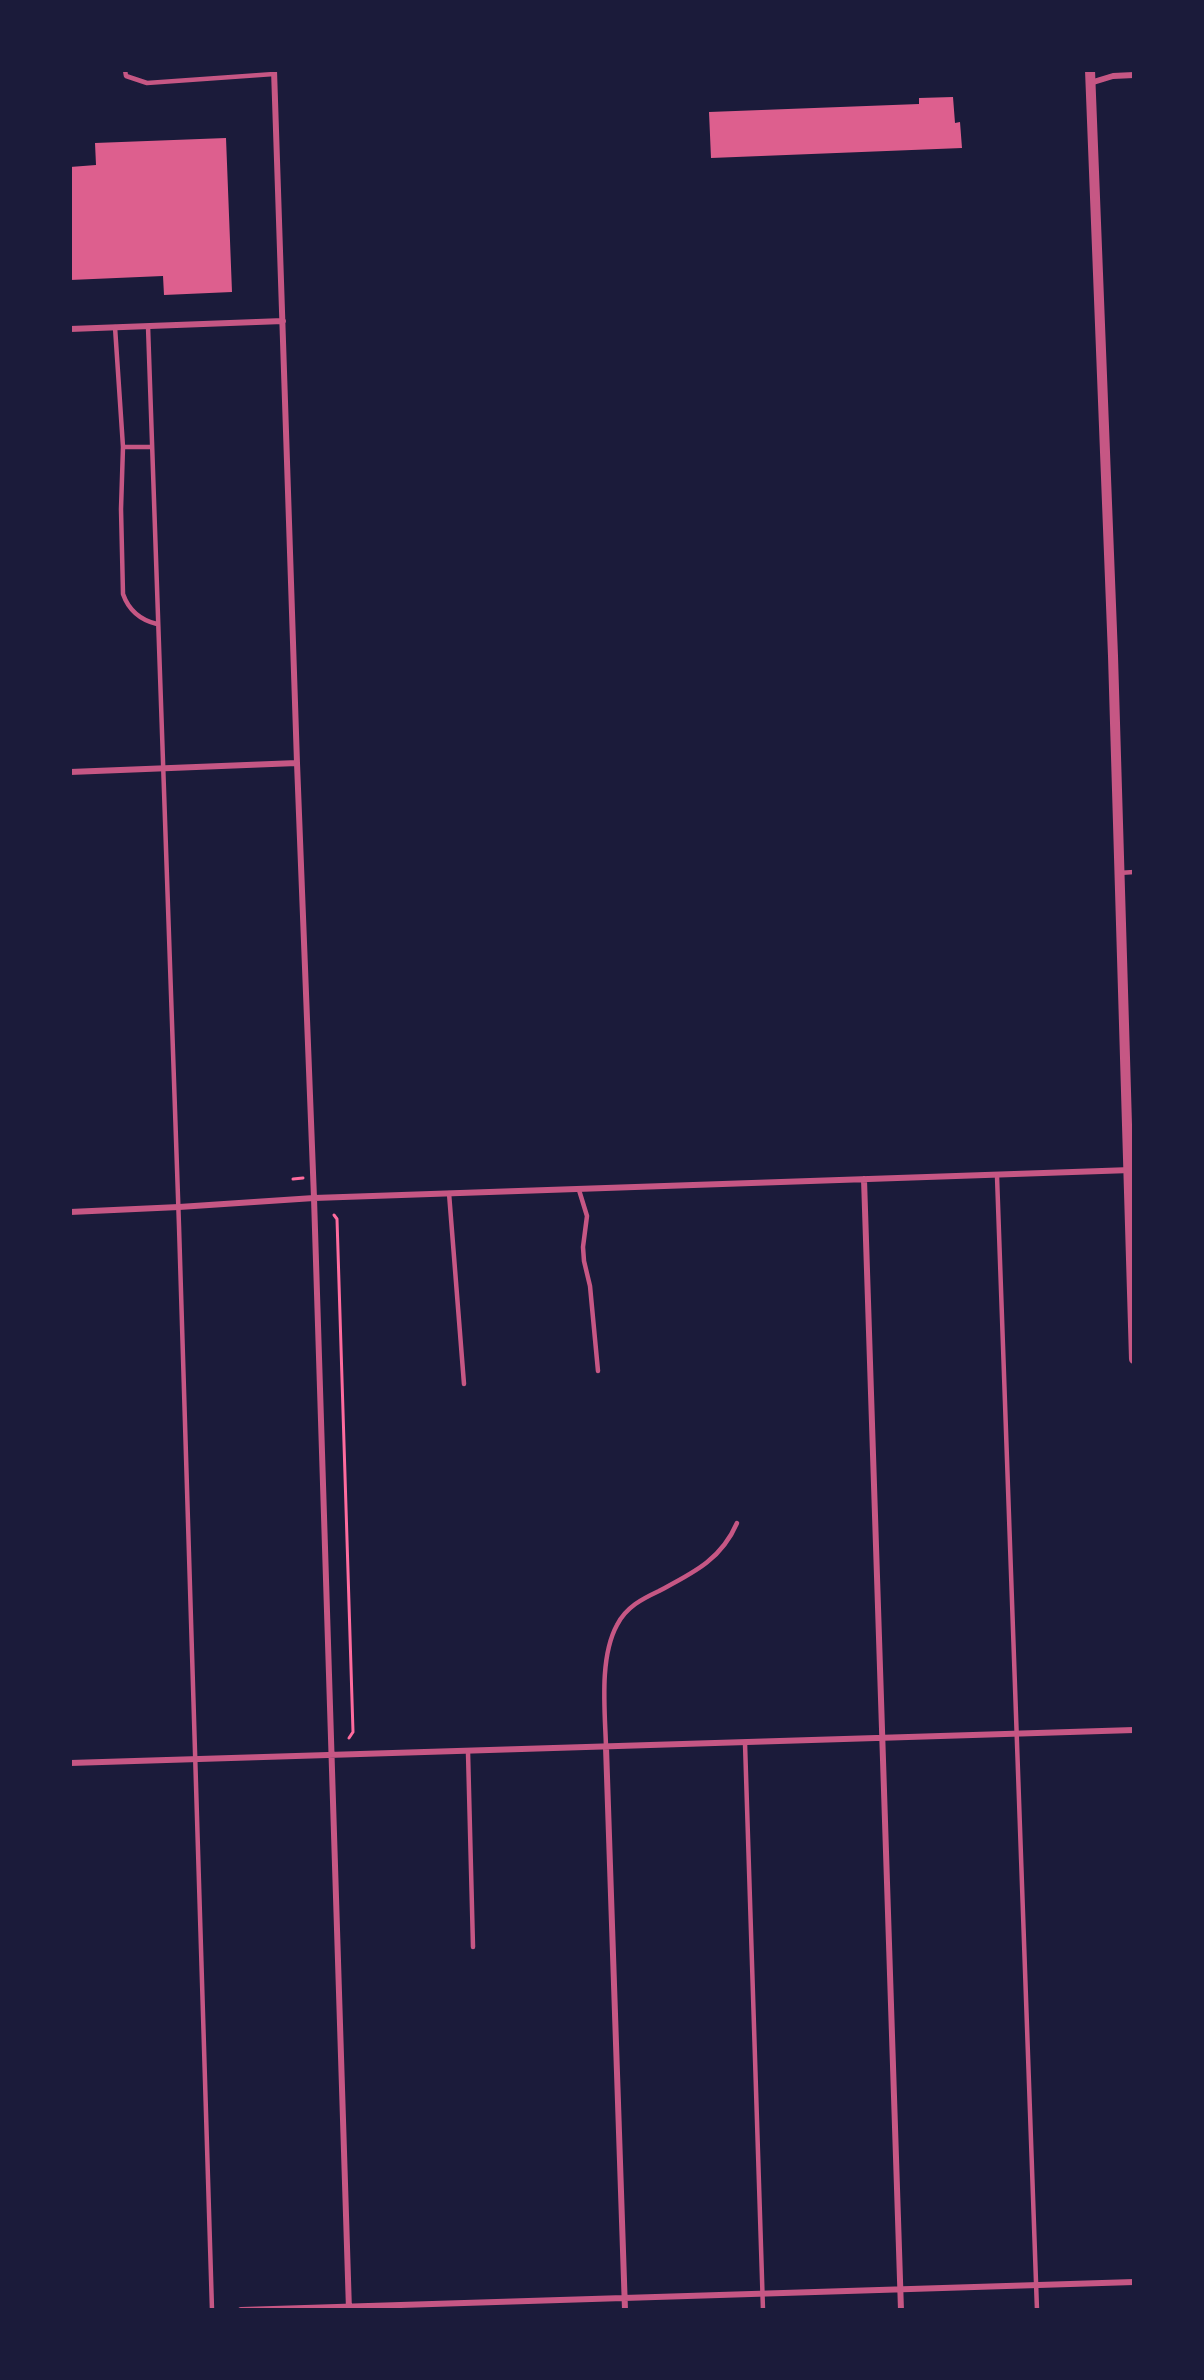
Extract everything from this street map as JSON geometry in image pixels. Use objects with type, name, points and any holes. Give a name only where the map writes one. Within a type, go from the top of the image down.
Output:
[{"type":"street","points":[[1090,70],[1131,1170],[1134,1359]]},
{"type":"street","points":[[274,72],[314,1198],[349,2307]]},
{"type":"street","points":[[1090,83],[1113,76],[1134,75]]},
{"type":"street","points":[[70,329],[283,321]]},
{"type":"street","points":[[70,772],[297,763]]},
{"type":"street","points":[[70,1212],[314,1198],[1131,1170]]},
{"type":"street","points":[[864,1179],[901,2310]]},
{"type":"street","points":[[70,1763],[197,1761],[1134,1730]]},
{"type":"street","points":[[606,1748],[625,2310]]},
{"type":"street","points":[[241,2310],[489,2306],[624,2298],[1134,2282]]},
{"type":"lane","points":[[125,70],[126,76],[147,83],[274,72]]},
{"type":"lane","points":[[148,326],[197,1761],[212,2310]]},
{"type":"lane","points":[[115,327],[123,447],[121,509],[123,594],[127,606],[138,616],[157,624]]},
{"type":"lane","points":[[123,447],[152,447]]},
{"type":"lane","points":[[1119,873],[1134,872]]},
{"type":"lane","points":[[997,1176],[1018,1734],[1036,2310]]},
{"type":"lane","points":[[579,1190],[587,1216],[583,1247],[590,1286],[598,1371]]},
{"type":"lane","points":[[449,1193],[464,1384]]},
{"type":"lane","points":[[606,1748],[606,1664],[616,1626],[624,1613],[639,1601],[709,1562],[723,1549],[737,1523]]},
{"type":"lane","points":[[746,1743],[763,2310]]},
{"type":"lane","points":[[468,1752],[473,1947]]},
{"type":"path","points":[[334,1215],[337,1219],[352,1708],[352,1732],[349,1738]]},
{"type":"building","points":[[953,97],[955,123],[960,122],[962,148],[711,158],[709,112],[919,104],[919,98]]},
{"type":"building","points":[[226,138],[232,292],[164,295],[163,276],[70,280],[70,167],[96,165],[95,143]]}]
